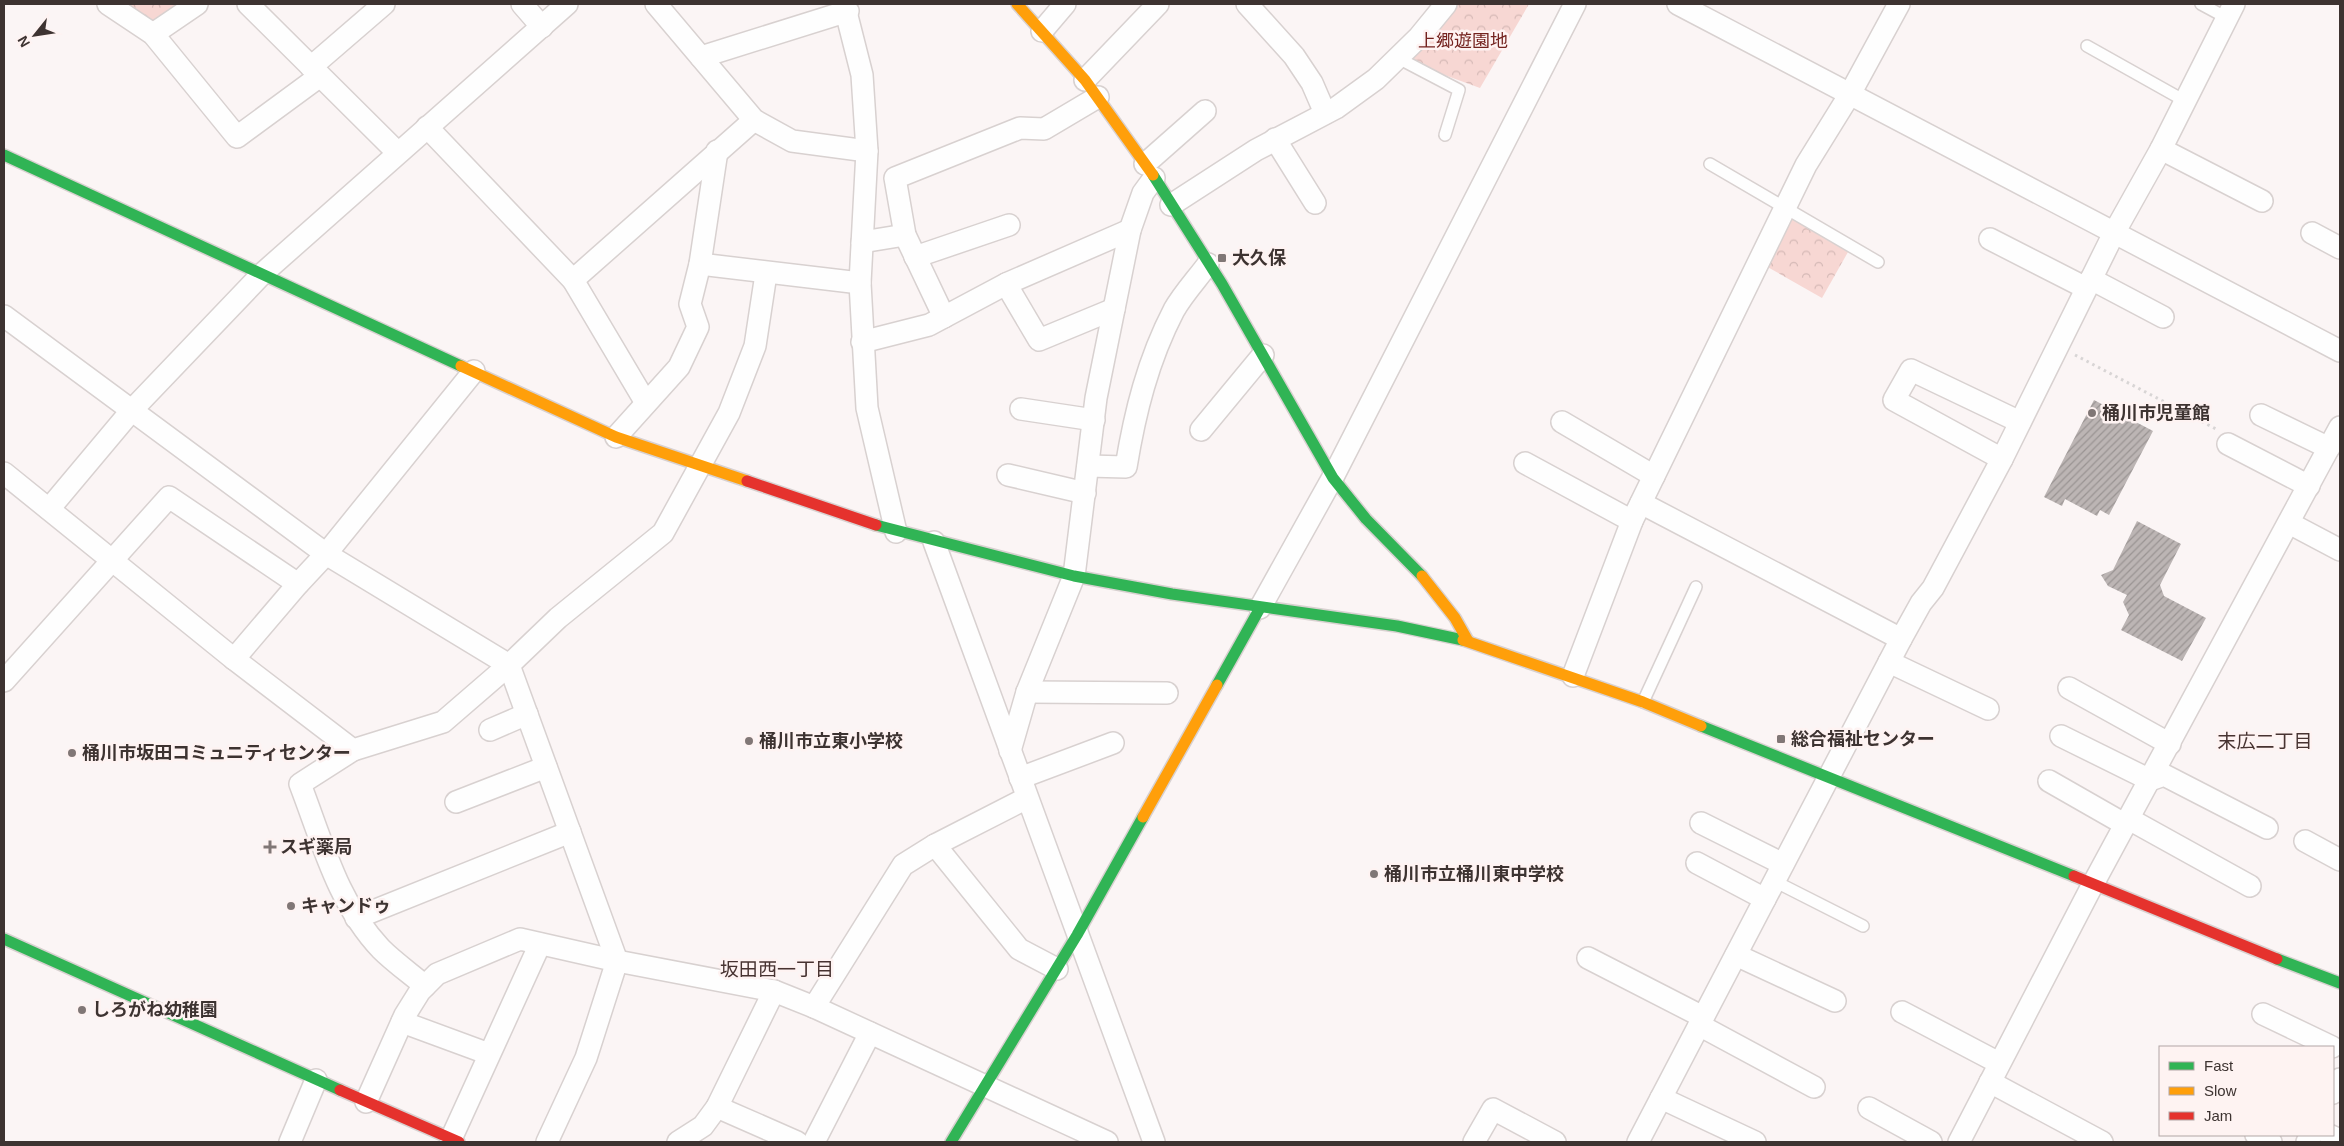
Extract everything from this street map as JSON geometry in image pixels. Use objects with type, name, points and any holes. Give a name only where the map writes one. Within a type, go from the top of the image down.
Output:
[{"type":"street","points":[[108,4],[153,34],[237,137],[315,71],[384,4]]},
{"type":"street","points":[[153,34],[197,4]]},
{"type":"street","points":[[248,4],[397,152]]},
{"type":"street","points":[[522,4],[542,27]]},
{"type":"street","points":[[48,510],[132,410],[262,274],[397,152],[567,4]]},
{"type":"street","points":[[656,4],[702,56],[754,120],[792,141],[867,151]]},
{"type":"street","points":[[1017,4],[1085,80],[1150,171],[1263,355],[1333,477],[1352,504],[1443,599],[1458,619],[1468,641]]},
{"type":"street","points":[[1042,31],[1064,4]]},
{"type":"street","points":[[1085,80],[1158,4]]},
{"type":"street","points":[[1247,4],[1294,56],[1312,82],[1325,113]]},
{"type":"street","points":[[1172,205],[1275,139],[1325,113],[1376,79],[1419,37],[1446,4]]},
{"type":"street","points":[[951,1142],[1077,935],[1333,477],[1574,4]]},
{"type":"street","points":[[1678,4],[2340,351]]},
{"type":"street","points":[[1573,676],[1637,512],[1654,476],[1806,164],[1850,94],[1899,4]]},
{"type":"street","points":[[702,56],[846,8],[862,75],[867,151],[860,283],[867,408],[896,532]]},
{"type":"street","points":[[1638,1142],[1901,639],[1921,603],[1933,588],[2002,459],[2114,232],[2161,149],[2230,11]]},
{"type":"street","points":[[944,317],[905,235],[895,178],[1020,128],[1044,130],[1098,97]]},
{"type":"street","points":[[1010,751],[1027,692],[1074,576],[1096,398],[1130,230],[1150,171],[1205,111]]},
{"type":"street","points":[[573,280],[754,120]]},
{"type":"street","points":[[427,127],[573,280],[646,403]]},
{"type":"street","points":[[1275,139],[1314,203]]},
{"type":"street","points":[[2161,149],[2262,201]]},
{"type":"street","points":[[616,437],[679,367],[698,327],[690,304],[700,264],[717,151]]},
{"type":"street","points":[[4,155],[616,437],[896,532],[1074,576],[1260,608],[1396,626],[1468,641],[1573,676],[1643,702],[2227,940],[2340,983]]},
{"type":"street","points":[[915,257],[1009,225]]},
{"type":"street","points":[[862,342],[929,325],[1006,284],[1130,230]]},
{"type":"street","points":[[2312,233],[2340,248]]},
{"type":"street","points":[[862,242],[905,235]]},
{"type":"street","points":[[1990,239],[2163,317]]},
{"type":"street","points":[[700,264],[766,274],[860,283]]},
{"type":"street","points":[[1088,466],[1126,467],[1134,419],[1148,367],[1175,309],[1208,264]]},
{"type":"street","points":[[425,986],[381,949],[356,918],[343,897],[300,784],[353,750],[443,722],[509,665],[558,618],[663,533],[729,413],[755,346],[766,274]]},
{"type":"street","points":[[1006,284],[1039,340],[1114,309]]},
{"type":"street","points":[[4,316],[326,554],[509,665],[617,961],[586,1058],[547,1142]]},
{"type":"street","points":[[1201,430],[1263,355]]},
{"type":"street","points":[[2002,459],[1894,400],[1911,370],[2020,422]]},
{"type":"street","points":[[234,659],[326,554],[474,372]]},
{"type":"street","points":[[1021,409],[1094,420]]},
{"type":"street","points":[[2261,415],[2329,448]]},
{"type":"street","points":[[1562,422],[1654,476]]},
{"type":"street","points":[[1958,1142],[2093,884],[2340,427]]},
{"type":"street","points":[[2224,438],[2309,486]]},
{"type":"street","points":[[1525,463],[1637,512],[1901,639]]},
{"type":"street","points":[[4,473],[234,659],[353,750]]},
{"type":"street","points":[[1008,475],[1085,494]]},
{"type":"street","points":[[4,681],[169,497],[298,584]]},
{"type":"street","points":[[2289,523],[2340,550]]},
{"type":"street","points":[[934,542],[1154,1142]]},
{"type":"street","points":[[1889,662],[1988,709]]},
{"type":"street","points":[[2069,688],[2170,744]]},
{"type":"street","points":[[1027,692],[1168,693]]},
{"type":"street","points":[[490,730],[527,714]]},
{"type":"street","points":[[2061,736],[2150,780],[2164,775],[2267,828]]},
{"type":"street","points":[[814,1007],[903,865],[1023,788],[1114,743]]},
{"type":"street","points":[[456,802],[546,767]]},
{"type":"street","points":[[2049,781],[2250,886]]},
{"type":"street","points":[[1701,823],[1774,881]]},
{"type":"street","points":[[356,918],[570,832]]},
{"type":"street","points":[[2305,841],[2340,860]]},
{"type":"street","points":[[935,845],[1019,948],[1056,969]]},
{"type":"street","points":[[1697,862],[1774,881]]},
{"type":"street","points":[[4,939],[316,1080],[455,1140],[489,1054],[540,944]]},
{"type":"street","points":[[366,1102],[402,1022],[425,986],[437,974],[520,939],[617,961],[774,991],[814,1007],[1102,1141]]},
{"type":"street","points":[[1736,956],[1835,1001]]},
{"type":"street","points":[[1588,958],[1814,1087]]},
{"type":"street","points":[[678,1142],[703,1126],[717,1107],[774,991]]},
{"type":"street","points":[[1902,1012],[2102,1142]]},
{"type":"street","points":[[2263,1014],[2328,1046]]},
{"type":"street","points":[[402,1022],[489,1054]]},
{"type":"street","points":[[814,1142],[870,1033]]},
{"type":"street","points":[[2334,1091],[2340,1079]]},
{"type":"street","points":[[290,1142],[316,1080]]},
{"type":"street","points":[[1661,1098],[1755,1142]]},
{"type":"street","points":[[717,1107],[797,1142]]},
{"type":"street","points":[[1474,1142],[1493,1108],[1555,1142]]},
{"type":"street","points":[[1869,1108],[1931,1142]]},
{"type":"street","points":[[2258,1136],[2270,1142]]},
{"type":"lane","points":[[2200,4],[2230,11]]},
{"type":"lane","points":[[2087,46],[2185,101]]},
{"type":"lane","points":[[1398,58],[1459,90],[1445,135]]},
{"type":"lane","points":[[1710,164],[1878,262]]},
{"type":"lane","points":[[1643,702],[1696,587]]},
{"type":"lane","points":[[1774,881],[1863,926]]},
{"type":"path","points":[[2058,346],[2224,438]]},
{"type":"green space","points":[[121,4],[187,4],[154,28]]},
{"type":"green space","name":"上郷遊園地","points":[[1445,4],[1529,4],[1480,88],[1398,58]]},
{"type":"green space","points":[[1790,218],[1848,252],[1822,298],[1764,265]]},
{"type":"building","points":[[2094,400],[2153,431],[2109,515],[2100,510],[2097,516],[2065,499],[2062,506],[2044,497]]},
{"type":"building","points":[[2137,521],[2181,544],[2160,585],[2164,596],[2206,618],[2182,661],[2121,630],[2129,615],[2123,602],[2127,595],[2108,586],[2101,575],[2113,570]]},
{"type":"traffic: fast","points":[[4,155],[461,366]]},
{"type":"traffic: fast","points":[[1153,175],[1222,284],[1333,478],[1366,519],[1422,576]]},
{"type":"traffic: fast","points":[[876,525],[1074,576],[1172,594],[1397,626],[1463,640]]},
{"type":"traffic: fast","points":[[1217,685],[1260,608]]},
{"type":"traffic: fast","points":[[1701,726],[2074,876]]},
{"type":"traffic: fast","points":[[951,1142],[1077,935],[1143,817]]},
{"type":"traffic: fast","points":[[4,939],[340,1090]]},
{"type":"traffic: fast","points":[[2277,959],[2340,983]]},
{"type":"traffic: slow","points":[[1017,4],[1085,80],[1153,175]]},
{"type":"traffic: slow","points":[[461,366],[616,437],[747,481]]},
{"type":"traffic: slow","points":[[1422,576],[1455,618],[1468,641]]},
{"type":"traffic: slow","points":[[1463,640],[1643,702],[1701,726]]},
{"type":"traffic: slow","points":[[1143,817],[1217,685]]},
{"type":"traffic: jam","points":[[747,481],[876,525]]},
{"type":"traffic: jam","points":[[2074,876],[2277,959]]},
{"type":"traffic: jam","points":[[340,1090],[459,1142]]},
{"type":"place","name":"大久保","points":[[1222,258]]},
{"type":"place","name":"桶川市児童館","points":[[2092,413]]},
{"type":"place","name":"総合福祉センター","points":[[1781,739]]},
{"type":"place","name":"桶川市立東小学校","points":[[749,741]]},
{"type":"place","name":"桶川市坂田コミュニティセンター","points":[[72,753]]},
{"type":"place","name":"スギ薬局","points":[[270,847]]},
{"type":"place","name":"桶川市立桶川東中学校","points":[[1374,874]]},
{"type":"place","name":"キャンドゥ","points":[[291,906]]},
{"type":"place","name":"しろがね幼稚園","points":[[82,1010]]},
{"type":"district","name":"末広二丁目","points":[[2265,741]]},
{"type":"district","name":"坂田西一丁目","points":[[777,969]]}]
